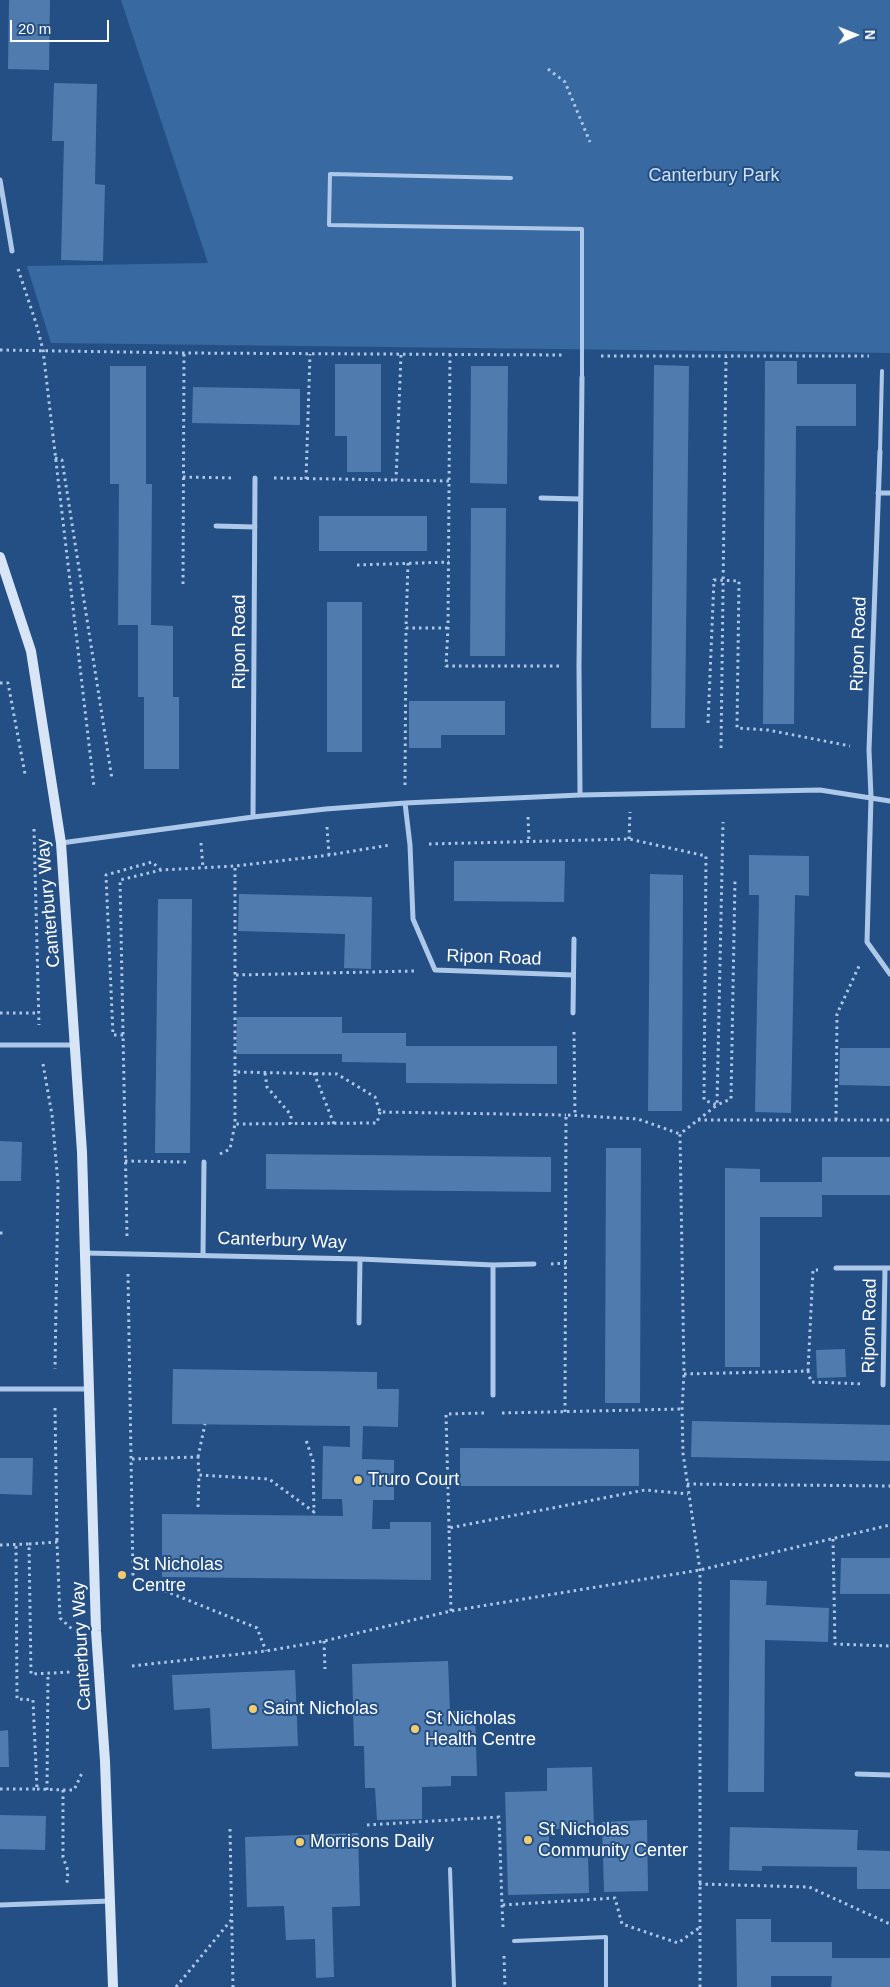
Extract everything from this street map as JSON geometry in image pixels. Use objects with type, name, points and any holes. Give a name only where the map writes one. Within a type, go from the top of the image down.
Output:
[{"type":"street","points":[[0,180],[12,251]]},
{"type":"street","points":[[580,795],[579,666],[582,377]]},
{"type":"street","name":"Ripon Road","points":[[869,944],[867,942],[871,797],[869,750],[880,452]]},
{"type":"street","name":"Ripon Road","points":[[253,817],[255,478]]},
{"type":"street","points":[[878,493],[890,493]]},
{"type":"street","points":[[541,498],[580,499]]},
{"type":"street","points":[[216,526],[255,527]]},
{"type":"street","name":"Canterbury Way","points":[[0,557],[31,651],[62,843],[76,1044],[85,1253],[96,1631],[104,1761],[113,1987]]},
{"type":"street","points":[[62,843],[253,817],[405,803],[580,795],[820,790],[890,801]]},
{"type":"street","name":"Ripon Road","points":[[405,803],[410,845],[413,919],[435,970],[573,975]]},
{"type":"street","points":[[574,939],[574,1013]]},
{"type":"street","points":[[869,944],[890,974]]},
{"type":"street","points":[[0,1045],[76,1044]]},
{"type":"street","name":"Canterbury Way","points":[[203,1254],[204,1162]]},
{"type":"street","name":"Canterbury Way","points":[[85,1253],[203,1254],[493,1265],[534,1264]]},
{"type":"street","name":"Canterbury Way","points":[[358,1323],[360,1259]]},
{"type":"street","points":[[493,1265],[493,1395]]},
{"type":"street","name":"Ripon Road","points":[[836,1268],[887,1268],[883,1385]]},
{"type":"street","points":[[0,1389],[88,1389]]},
{"type":"street","points":[[857,1774],[890,1776]]},
{"type":"street","points":[[0,1905],[110,1901]]},
{"type":"lane","points":[[511,178],[330,174],[330,225],[582,229],[582,377]]},
{"type":"lane","points":[[880,452],[882,371]]},
{"type":"lane","points":[[450,1869],[454,1987]]},
{"type":"lane","points":[[514,1941],[606,1937],[606,1987]]},
{"type":"path","points":[[548,69],[565,82],[590,142]]},
{"type":"path","points":[[12,251],[43,350],[94,787]]},
{"type":"path","points":[[0,350],[401,355],[873,356]]},
{"type":"path","points":[[183,584],[184,353]]},
{"type":"path","points":[[306,479],[310,354]]},
{"type":"path","points":[[450,354],[449,562],[446,666],[579,666]]},
{"type":"path","points":[[396,480],[401,355]]},
{"type":"path","points":[[722,748],[726,357]]},
{"type":"path","points":[[55,458],[62,460],[112,779]]},
{"type":"path","points":[[183,477],[449,481]]},
{"type":"path","points":[[357,564],[449,562]]},
{"type":"path","points":[[405,803],[408,563]]},
{"type":"path","points":[[708,723],[714,580],[739,581],[737,728],[768,730],[869,750]]},
{"type":"path","points":[[406,628],[448,628]]},
{"type":"path","points":[[629,839],[631,794]]},
{"type":"path","points":[[326,809],[329,855]]},
{"type":"path","points":[[717,1105],[723,822]]},
{"type":"path","points":[[198,826],[204,868]]},
{"type":"path","points":[[266,1651],[257,1628],[133,1578],[120,880],[160,870],[235,866],[329,855],[389,845],[629,839],[706,856],[704,1100],[717,1105]]},
{"type":"path","points":[[123,1035],[113,1035],[106,875],[152,862],[160,870]]},
{"type":"path","points":[[235,866],[236,975],[235,1072],[235,1124],[376,1124],[380,1112],[375,1097],[336,1074],[235,1072]]},
{"type":"path","points":[[680,1134],[717,1105],[732,1099],[735,879]]},
{"type":"path","points":[[836,1120],[837,1014],[869,944]]},
{"type":"path","points":[[236,975],[435,970]]},
{"type":"path","points":[[0,1013],[38,1013]]},
{"type":"path","points":[[574,1013],[575,1116]]},
{"type":"path","points":[[266,1073],[267,1087],[291,1115],[291,1124]]},
{"type":"path","points":[[314,1074],[334,1124]]},
{"type":"path","points":[[380,1112],[638,1118],[680,1134]]},
{"type":"path","points":[[565,1412],[566,1115]]},
{"type":"path","points":[[698,1120],[890,1120]]},
{"type":"path","points":[[680,1134],[684,1374],[682,1409],[683,1453],[700,1570],[700,1987]]},
{"type":"path","points":[[0,1233],[6,1234]]},
{"type":"path","points":[[836,1268],[813,1270],[808,1371],[811,1382],[883,1385]]},
{"type":"path","points":[[684,1374],[808,1371]]},
{"type":"path","points":[[55,1388],[60,1618],[74,1631]]},
{"type":"path","points":[[494,1413],[682,1409]]},
{"type":"path","points":[[451,1611],[446,1414],[484,1414]]},
{"type":"path","points":[[198,1507],[198,1457],[206,1424]]},
{"type":"path","points":[[199,1475],[269,1479],[314,1512],[313,1461],[306,1440]]},
{"type":"path","points":[[132,1459],[198,1457]]},
{"type":"path","points":[[688,1484],[890,1486]]},
{"type":"path","points":[[449,1528],[645,1490],[688,1494]]},
{"type":"path","points":[[132,1666],[266,1651],[324,1641],[451,1611],[700,1570],[890,1525]]},
{"type":"path","points":[[833,1538],[835,1644],[890,1646]]},
{"type":"path","points":[[0,1545],[57,1542]]},
{"type":"path","points":[[16,1544],[17,1699],[34,1700],[37,1789]]},
{"type":"path","points":[[29,1544],[31,1674],[72,1672]]},
{"type":"path","points":[[324,1641],[326,1669]]},
{"type":"path","points":[[47,1790],[48,1673]]},
{"type":"path","points":[[0,1789],[74,1790],[85,1767]]},
{"type":"path","points":[[63,1790],[63,1857],[68,1871],[67,1902]]},
{"type":"path","points":[[367,1825],[499,1817],[502,1905],[615,1898],[622,1924],[678,1943],[699,1928]]},
{"type":"path","points":[[230,1829],[234,1987]]},
{"type":"path","points":[[699,1884],[809,1887],[890,1924]]},
{"type":"path","points":[[176,1987],[232,1918]]},
{"type":"green space","name":"Canterbury Park","points":[[121,0],[890,0],[890,353],[51,343],[27,266],[208,263]]},
{"type":"building","points":[[9,0],[50,0],[49,70],[8,69]]},
{"type":"building","points":[[54,83],[97,84],[95,184],[105,185],[103,261],[61,260],[64,141],[52,141]]},
{"type":"building","points":[[765,361],[797,361],[797,384],[856,384],[856,426],[796,426],[794,724],[763,724]]},
{"type":"building","points":[[335,364],[381,364],[381,472],[347,472],[347,436],[335,436]]},
{"type":"building","points":[[654,365],[689,366],[685,728],[651,728]]},
{"type":"building","points":[[110,366],[146,366],[146,484],[152,484],[151,625],[173,626],[173,697],[179,697],[179,769],[144,769],[144,697],[138,697],[138,625],[118,625],[119,484],[110,484]]},
{"type":"building","points":[[471,366],[508,366],[507,484],[470,483]]},
{"type":"building","points":[[193,387],[300,389],[300,425],[192,423]]},
{"type":"building","points":[[471,508],[506,508],[505,656],[470,656]]},
{"type":"building","points":[[319,516],[427,516],[427,551],[319,551]]},
{"type":"building","points":[[327,602],[362,602],[362,752],[327,752]]},
{"type":"building","points":[[409,701],[505,701],[505,735],[441,735],[441,748],[409,748]]},
{"type":"building","points":[[749,855],[809,856],[809,896],[795,895],[791,1113],[755,1112],[759,895],[749,895]]},
{"type":"building","points":[[454,861],[565,861],[564,902],[454,901]]},
{"type":"building","points":[[650,874],[683,875],[682,1111],[648,1111]]},
{"type":"building","points":[[239,894],[372,897],[371,969],[344,968],[345,934],[238,931]]},
{"type":"building","points":[[158,899],[192,899],[190,1153],[155,1153]]},
{"type":"building","points":[[237,1017],[342,1017],[342,1033],[406,1033],[406,1046],[557,1046],[557,1084],[406,1083],[406,1063],[342,1062],[342,1054],[236,1054]]},
{"type":"building","points":[[840,1048],[890,1048],[890,1086],[839,1085]]},
{"type":"building","points":[[0,1141],[22,1142],[21,1181],[0,1181]]},
{"type":"building","points":[[606,1148],[641,1148],[640,1403],[605,1403]]},
{"type":"building","points":[[266,1154],[551,1157],[551,1192],[266,1189]]},
{"type":"building","points":[[822,1157],[890,1157],[890,1195],[822,1195],[822,1217],[760,1217],[760,1367],[725,1367],[725,1168],[760,1169],[760,1182],[822,1182]]},
{"type":"building","points":[[845,1349],[846,1377],[817,1378],[816,1350]]},
{"type":"building","name":"Truro Court","points":[[173,1369],[377,1372],[377,1389],[399,1389],[398,1427],[363,1426],[362,1459],[394,1460],[394,1500],[373,1500],[372,1529],[390,1529],[390,1522],[431,1522],[431,1580],[162,1577],[162,1514],[343,1516],[342,1499],[322,1499],[323,1446],[350,1447],[350,1426],[172,1424]]},
{"type":"building","points":[[692,1421],[890,1425],[890,1461],[691,1457]]},
{"type":"building","points":[[460,1448],[639,1449],[639,1486],[460,1486]]},
{"type":"building","points":[[0,1458],[33,1458],[32,1495],[0,1494]]},
{"type":"building","points":[[841,1558],[890,1558],[890,1594],[840,1594]]},
{"type":"building","points":[[730,1580],[767,1581],[766,1605],[829,1608],[828,1642],[765,1640],[764,1792],[728,1792]]},
{"type":"building","name":"St Nicholas Health Centre","points":[[448,1661],[450,1711],[475,1710],[477,1776],[451,1776],[451,1786],[422,1787],[422,1819],[377,1820],[375,1788],[365,1788],[364,1746],[354,1746],[352,1664]]},
{"type":"building","name":"Saint Nicholas","points":[[295,1670],[298,1746],[212,1749],[210,1708],[174,1710],[172,1675]]},
{"type":"building","points":[[8,1730],[9,1767],[0,1767],[0,1731]]},
{"type":"building","name":"St Nicholas Community Center","points":[[592,1767],[594,1828],[549,1829],[549,1853],[588,1852],[589,1893],[508,1895],[505,1792],[547,1791],[547,1768]]},
{"type":"building","points":[[0,1815],[46,1816],[45,1850],[0,1849]]},
{"type":"building","points":[[647,1820],[648,1891],[604,1892],[602,1822]]},
{"type":"building","points":[[730,1827],[858,1830],[857,1850],[890,1851],[890,1889],[857,1889],[857,1867],[762,1866],[762,1871],[729,1870]]},
{"type":"building","points":[[358,1833],[360,1906],[332,1907],[334,1977],[316,1978],[315,1939],[286,1940],[284,1906],[247,1907],[245,1837]]},
{"type":"building","points":[[736,1919],[771,1919],[771,1942],[832,1942],[832,1958],[890,1958],[890,1987],[831,1987],[832,1976],[771,1976],[771,1987],[737,1987]]},
{"type":"place","name":"Truro Court","points":[[358,1480]]},
{"type":"place","name":"St Nicholas Centre","points":[[122,1575]]},
{"type":"place","name":"Saint Nicholas","points":[[253,1709]]},
{"type":"place","name":"St Nicholas Health Centre","points":[[415,1729]]},
{"type":"place","name":"St Nicholas Community Center","points":[[528,1840]]},
{"type":"place","name":"Morrisons Daily","points":[[300,1842]]}]
